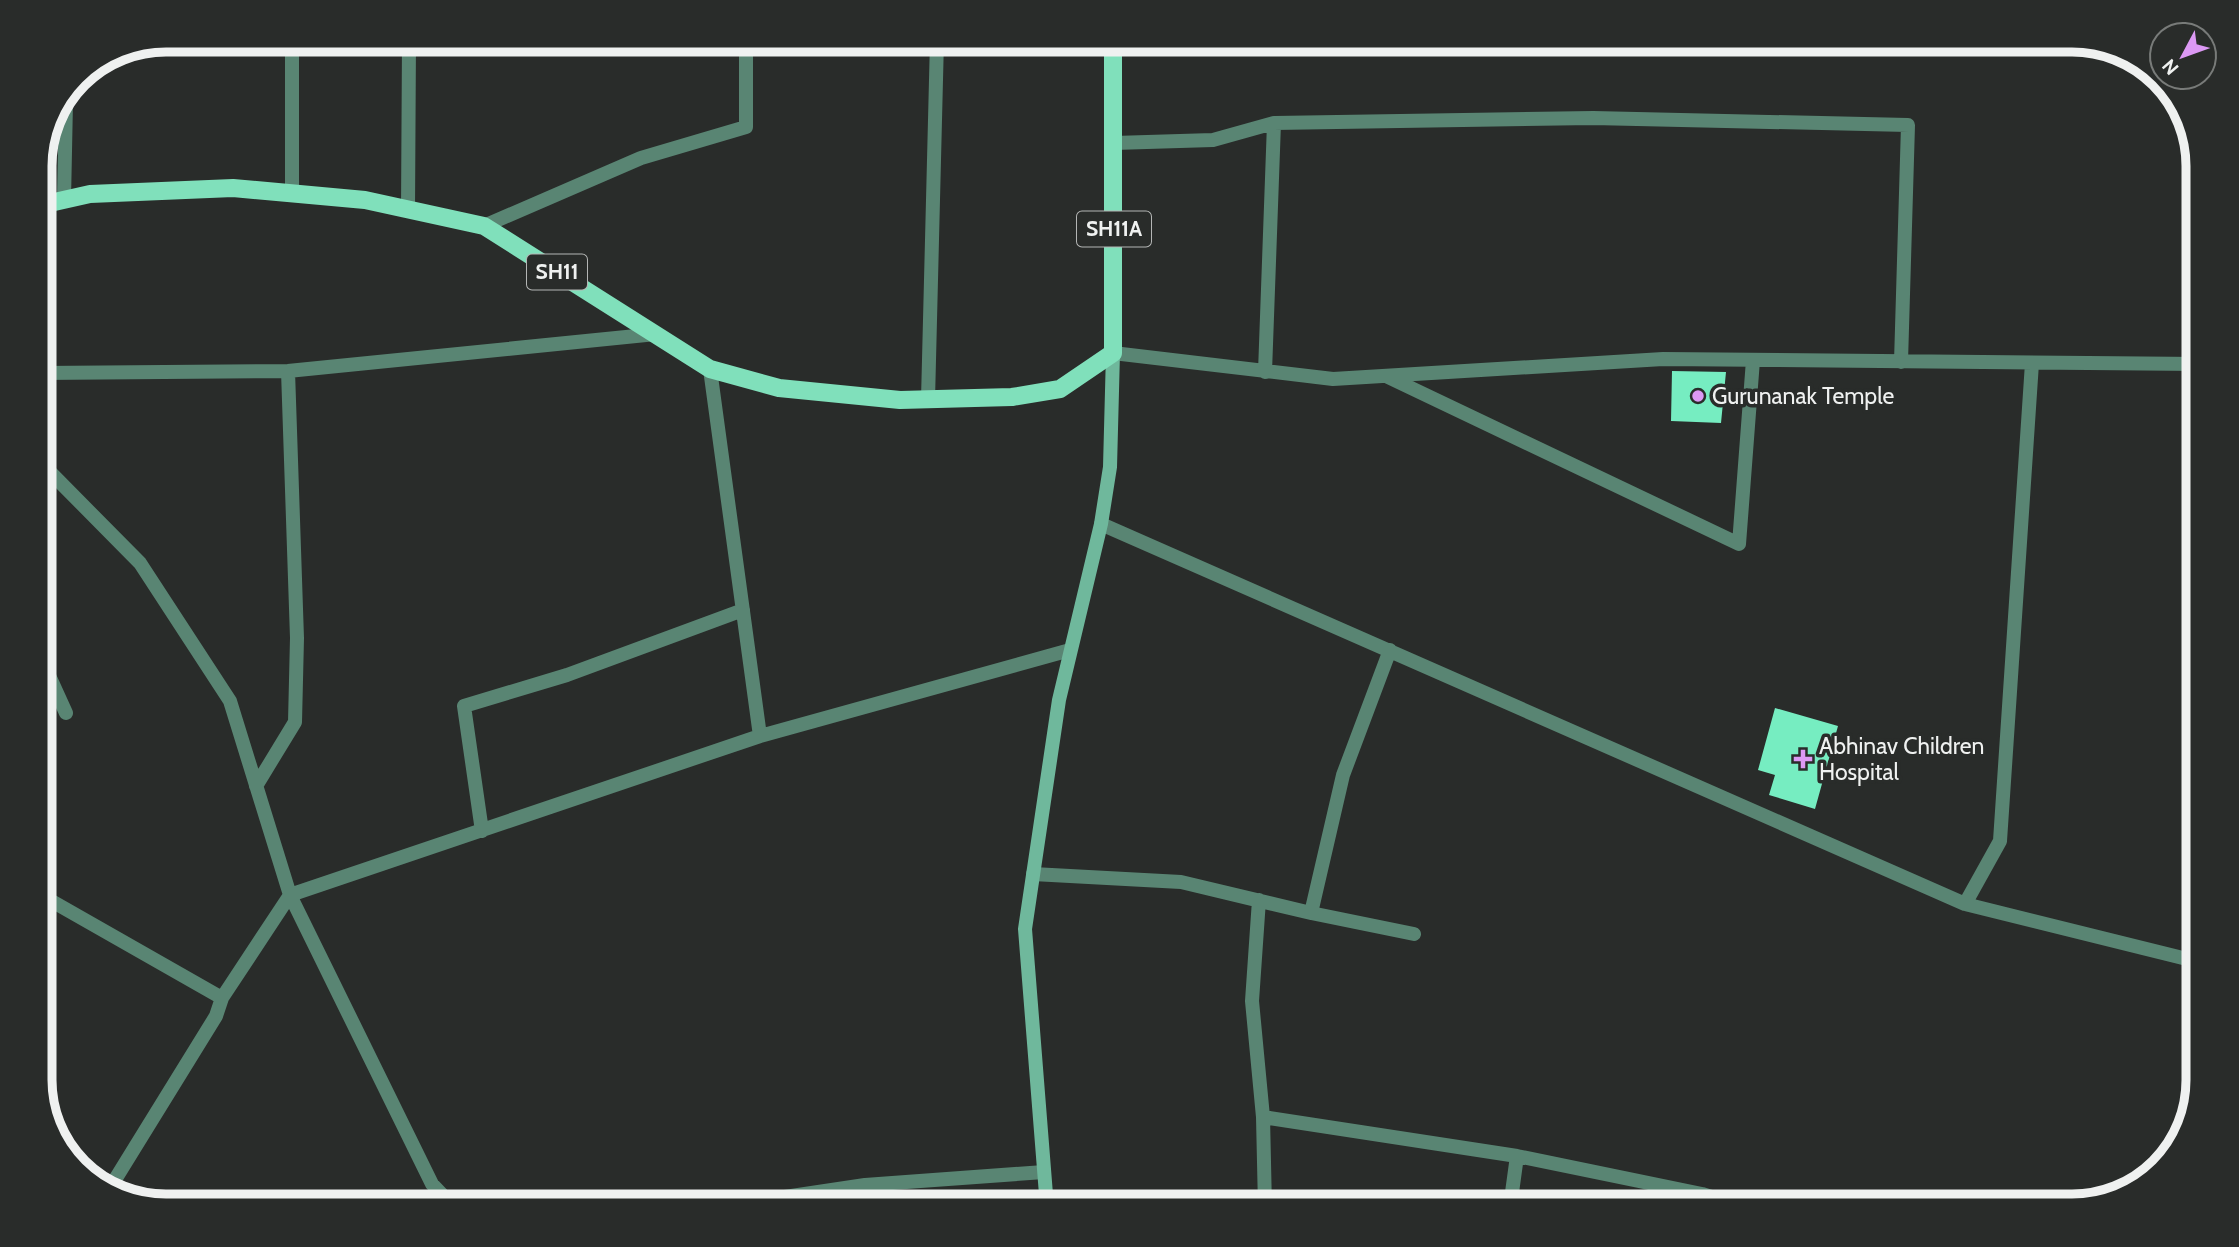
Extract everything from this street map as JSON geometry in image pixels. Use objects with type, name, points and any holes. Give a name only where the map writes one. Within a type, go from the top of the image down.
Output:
[{"type":"main road","name":"SH11A","points":[[1113,52],[1113,353]]},
{"type":"main road","name":"SH11","points":[[53,202],[90,194],[233,188],[365,200],[484,226],[710,369],[779,388],[900,400],[1012,397],[1060,389],[1113,353]]},
{"type":"street","points":[[292,52],[292,193]]},
{"type":"street","points":[[408,209],[409,52]]},
{"type":"street","points":[[484,226],[641,159],[746,127],[747,52]]},
{"type":"street","points":[[928,400],[937,52]]},
{"type":"street","points":[[64,200],[66,114]]},
{"type":"street","points":[[1114,143],[1213,140],[1274,122],[1593,118],[1908,125],[1901,362]]},
{"type":"street","points":[[1265,372],[1274,122]]},
{"type":"street","points":[[53,373],[288,371],[656,334]]},
{"type":"street","points":[[1046,1194],[1025,929],[1059,700],[1101,524],[1110,467],[1113,353],[1333,379],[1663,359],[2186,364]]},
{"type":"street","points":[[1388,376],[1739,544],[1753,360]]},
{"type":"street","points":[[1965,904],[2000,841],[2032,363]]},
{"type":"street","points":[[710,369],[760,736]]},
{"type":"street","points":[[256,786],[295,722],[297,638],[288,371]]},
{"type":"street","points":[[53,475],[140,563],[230,701],[290,895],[432,1184],[442,1194]]},
{"type":"street","points":[[1101,524],[1965,904],[2186,959]]},
{"type":"street","points":[[482,831],[464,706],[567,675],[743,610]]},
{"type":"street","points":[[114,1181],[216,1016],[222,998],[290,895],[760,736],[1070,650]]},
{"type":"street","points":[[1311,913],[1343,775],[1390,650]]},
{"type":"street","points":[[53,686],[66,713]]},
{"type":"street","points":[[1033,874],[1181,882],[1414,934]]},
{"type":"street","points":[[1259,900],[1252,1001],[1263,1117],[1265,1194]]},
{"type":"street","points":[[53,902],[222,998]]},
{"type":"street","points":[[1263,1117],[1517,1156],[1676,1194]]},
{"type":"street","points":[[1512,1194],[1517,1156]]},
{"type":"street","points":[[804,1194],[865,1185],[1044,1172]]},
{"type":"building","name":"Gurunanak Temple","points":[[1672,371],[1726,372],[1721,423],[1671,421]]},
{"type":"building","points":[[1775,708],[1838,726],[1815,809],[1769,795],[1775,775],[1758,770]]},
{"type":"place","name":"Gurunanak Temple","points":[[1698,396]]},
{"type":"place","name":"Abhinav Children Hospital","points":[[1803,759]]}]
